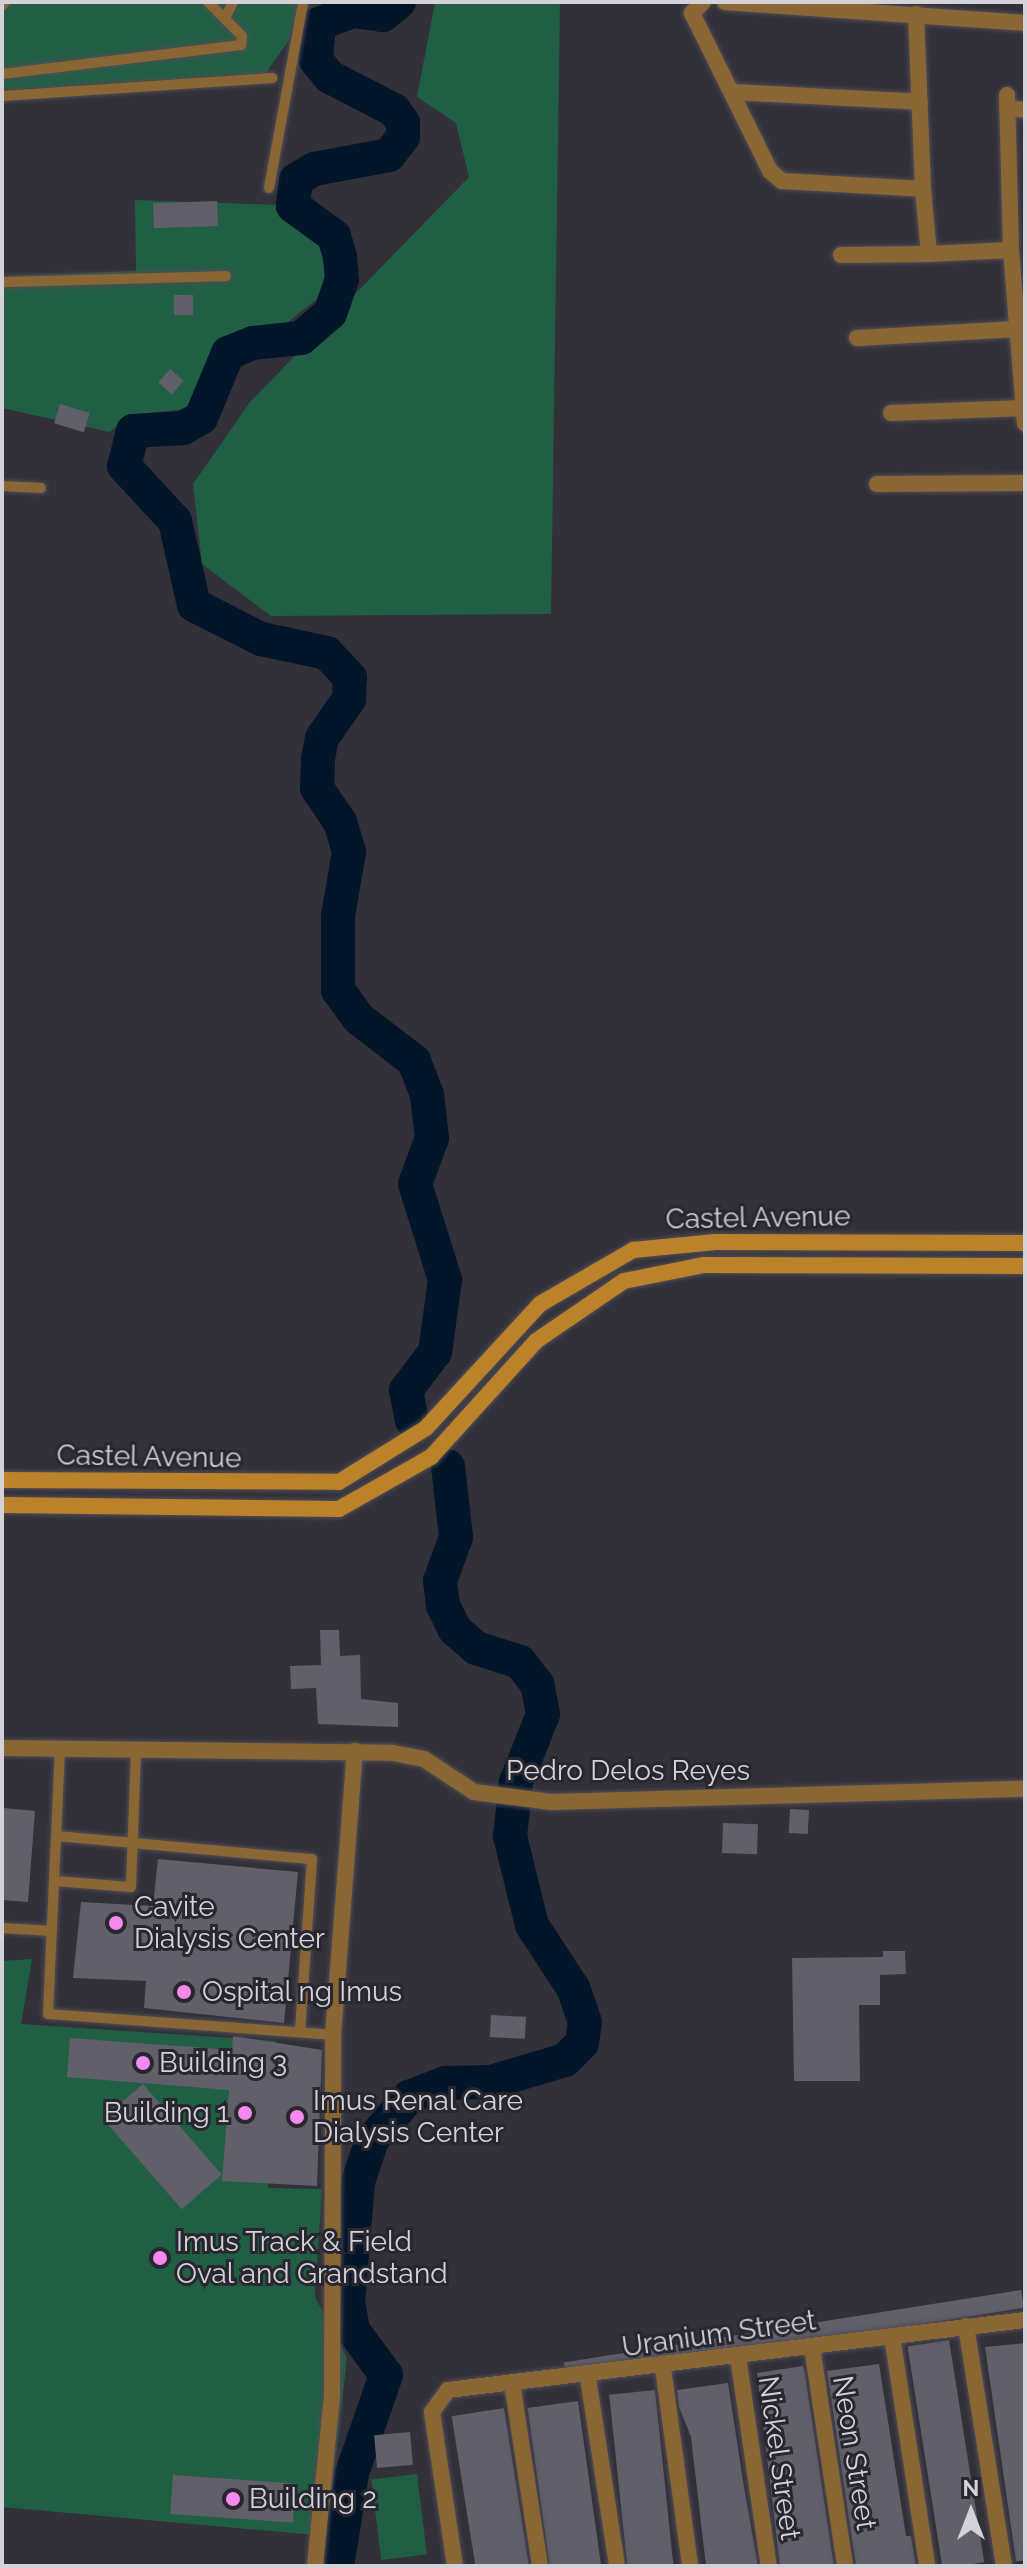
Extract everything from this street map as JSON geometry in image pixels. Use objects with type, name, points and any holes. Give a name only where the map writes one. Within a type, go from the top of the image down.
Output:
[{"type":"street","points":[[703,2],[692,13],[770,171],[782,181],[923,189]]},
{"type":"street","points":[[725,2],[1025,23]]},
{"type":"street","points":[[916,14],[923,189],[929,254]]},
{"type":"street","points":[[732,92],[920,102]]},
{"type":"street","points":[[891,413],[1024,415],[1011,250],[1007,102],[1025,110]]},
{"type":"street","points":[[841,255],[1011,250]]},
{"type":"street","points":[[857,338],[1018,329]]},
{"type":"street","points":[[877,484],[1025,483]]},
{"type":"street","name":"Castel Avenue","points":[[2,1480],[339,1482],[426,1428],[540,1304],[633,1250],[702,1242],[1025,1243]]},
{"type":"street","name":"Castel Avenue","points":[[2,1505],[339,1509],[431,1457],[536,1341],[624,1281],[704,1265],[1025,1266]]},
{"type":"street","name":"Pedro Delos Reyes","points":[[2,1748],[355,1751],[424,1759],[453,1781],[492,1796],[527,1799],[651,1803],[1025,1789]]},
{"type":"street","points":[[315,2566],[332,2397],[333,2035],[355,1751]]},
{"type":"street","name":"Uranium Street","points":[[455,2566],[432,2412],[448,2390],[588,2378],[1025,2320]]},
{"type":"street","points":[[966,2326],[1004,2566]]},
{"type":"street","points":[[892,2336],[927,2566]]},
{"type":"street","name":"Neon Street","points":[[812,2347],[845,2566]]},
{"type":"street","name":"Nickel Street","points":[[738,2357],[769,2566]]},
{"type":"street","points":[[663,2368],[690,2566]]},
{"type":"street","points":[[588,2378],[617,2566]]},
{"type":"street","points":[[512,2383],[540,2566]]},
{"type":"lane","points":[[2,74],[241,45],[242,36],[208,2]]},
{"type":"lane","points":[[225,18],[233,2]]},
{"type":"lane","points":[[269,188],[303,2]]},
{"type":"lane","points":[[2,96],[272,78]]},
{"type":"lane","points":[[2,282],[226,276]]},
{"type":"lane","points":[[2,486],[41,488]]},
{"type":"lane","points":[[60,1749],[48,2014],[333,2035]]},
{"type":"lane","points":[[55,1881],[131,1887],[136,1750]]},
{"type":"lane","points":[[57,1836],[312,1859],[300,2032]]},
{"type":"lane","points":[[2,1928],[52,1931]]},
{"type":"green space","points":[[2,2],[299,2],[289,40],[266,73],[2,90]]},
{"type":"green space","points":[[435,2],[560,2],[551,614],[271,616],[202,564],[193,484],[250,402],[469,177],[456,123],[417,97]]},
{"type":"green space","points":[[135,200],[281,205],[324,237],[333,277],[323,294],[278,330],[229,339],[209,369],[205,407],[129,415],[110,432],[2,408],[2,276],[136,271]]},
{"type":"green space","name":"Imus Track & Field Oval and Grandstand","points":[[32,1959],[21,2024],[276,2041],[268,2188],[322,2189],[315,2297],[347,2358],[326,2536],[2,2507],[2,1961]]},
{"type":"green space","points":[[417,2474],[427,2554],[381,2560],[371,2480]]},
{"type":"building","points":[[217,201],[218,226],[154,228],[153,203]]},
{"type":"building","points":[[174,295],[193,295],[193,315],[174,315]]},
{"type":"building","points":[[170,369],[184,381],[172,394],[158,383]]},
{"type":"building","points":[[60,404],[90,413],[84,432],[54,423]]},
{"type":"building","points":[[320,1630],[339,1630],[340,1656],[360,1655],[361,1699],[398,1703],[398,1727],[318,1724],[316,1688],[291,1689],[290,1666],[321,1665]]},
{"type":"building","points":[[4,1808],[35,1811],[28,1902],[2,1900]]},
{"type":"building","points":[[790,1809],[809,1810],[808,1834],[789,1833]]},
{"type":"building","points":[[723,1823],[758,1824],[757,1854],[722,1853]]},
{"type":"building","points":[[158,1859],[298,1872],[284,2023],[144,2008],[146,1981],[73,1978],[81,1902],[153,1906]]},
{"type":"building","points":[[883,1951],[905,1951],[906,1974],[880,1975],[880,2005],[859,2005],[860,2081],[794,2081],[792,1958],[883,1957]]},
{"type":"building","points":[[491,2015],[526,2017],[525,2039],[490,2037]]},
{"type":"building","points":[[233,2036],[322,2050],[317,2186],[222,2181],[229,2090],[67,2077],[70,2038],[232,2050]]},
{"type":"building","points":[[143,2084],[222,2175],[182,2209],[103,2119]]},
{"type":"building","points":[[1021,2290],[1024,2308],[567,2380],[564,2362]]},
{"type":"building","points":[[949,2340],[984,2562],[942,2566],[908,2347]]},
{"type":"building","points":[[1025,2343],[1025,2561],[1016,2561],[985,2347]]},
{"type":"building","points":[[879,2364],[906,2536],[911,2536],[916,2566],[856,2566],[827,2371]]},
{"type":"building","points":[[803,2366],[834,2566],[780,2566],[757,2373]]},
{"type":"building","points":[[728,2383],[758,2566],[706,2566],[691,2437],[679,2407],[677,2390]]},
{"type":"building","points":[[655,2390],[673,2566],[627,2566],[609,2395]]},
{"type":"building","points":[[578,2401],[601,2565],[550,2566],[527,2408]]},
{"type":"building","points":[[504,2408],[529,2566],[475,2566],[452,2416]]},
{"type":"building","points":[[410,2432],[413,2465],[377,2468],[374,2435]]},
{"type":"building","name":"Building 2","points":[[173,2475],[296,2484],[293,2522],[170,2514]]},
{"type":"waterway","points":[[399,2],[383,15],[353,11],[319,24],[316,60],[330,77],[394,110],[403,123],[403,137],[389,155],[314,169],[296,180],[293,206],[334,236],[340,257],[342,279],[330,313],[301,338],[253,343],[228,353],[201,418],[183,428],[133,431],[124,466],[175,521],[194,605],[261,639],[327,653],[350,678],[349,699],[322,738],[318,759],[317,788],[340,822],[349,852],[338,916],[338,990],[358,1018],[414,1061],[427,1095],[432,1138],[415,1184],[445,1280],[435,1352],[406,1390],[412,1420]]},
{"type":"waterway","points":[[337,2566],[352,2473],[386,2375],[353,2330],[348,2303],[358,2182],[372,2140],[409,2097],[446,2083],[491,2082],[565,2060],[582,2043],[585,2022],[573,1988],[532,1925],[510,1836],[516,1782],[543,1714],[537,1684],[520,1662],[476,1648],[455,1630],[443,1605],[440,1581],[456,1537],[448,1466]]},
{"type":"place","name":"Cavite Dialysis Center","points":[[116,1923]]},
{"type":"place","name":"Ospital ng Imus","points":[[184,1992]]},
{"type":"place","name":"Building 3","points":[[143,2063]]},
{"type":"place","name":"Building 1","points":[[245,2113]]},
{"type":"place","name":"Imus Renal Care Dialysis Center","points":[[297,2117]]},
{"type":"place","name":"Imus Track & Field Oval and Grandstand","points":[[160,2258]]},
{"type":"place","name":"Building 2","points":[[233,2499]]}]
